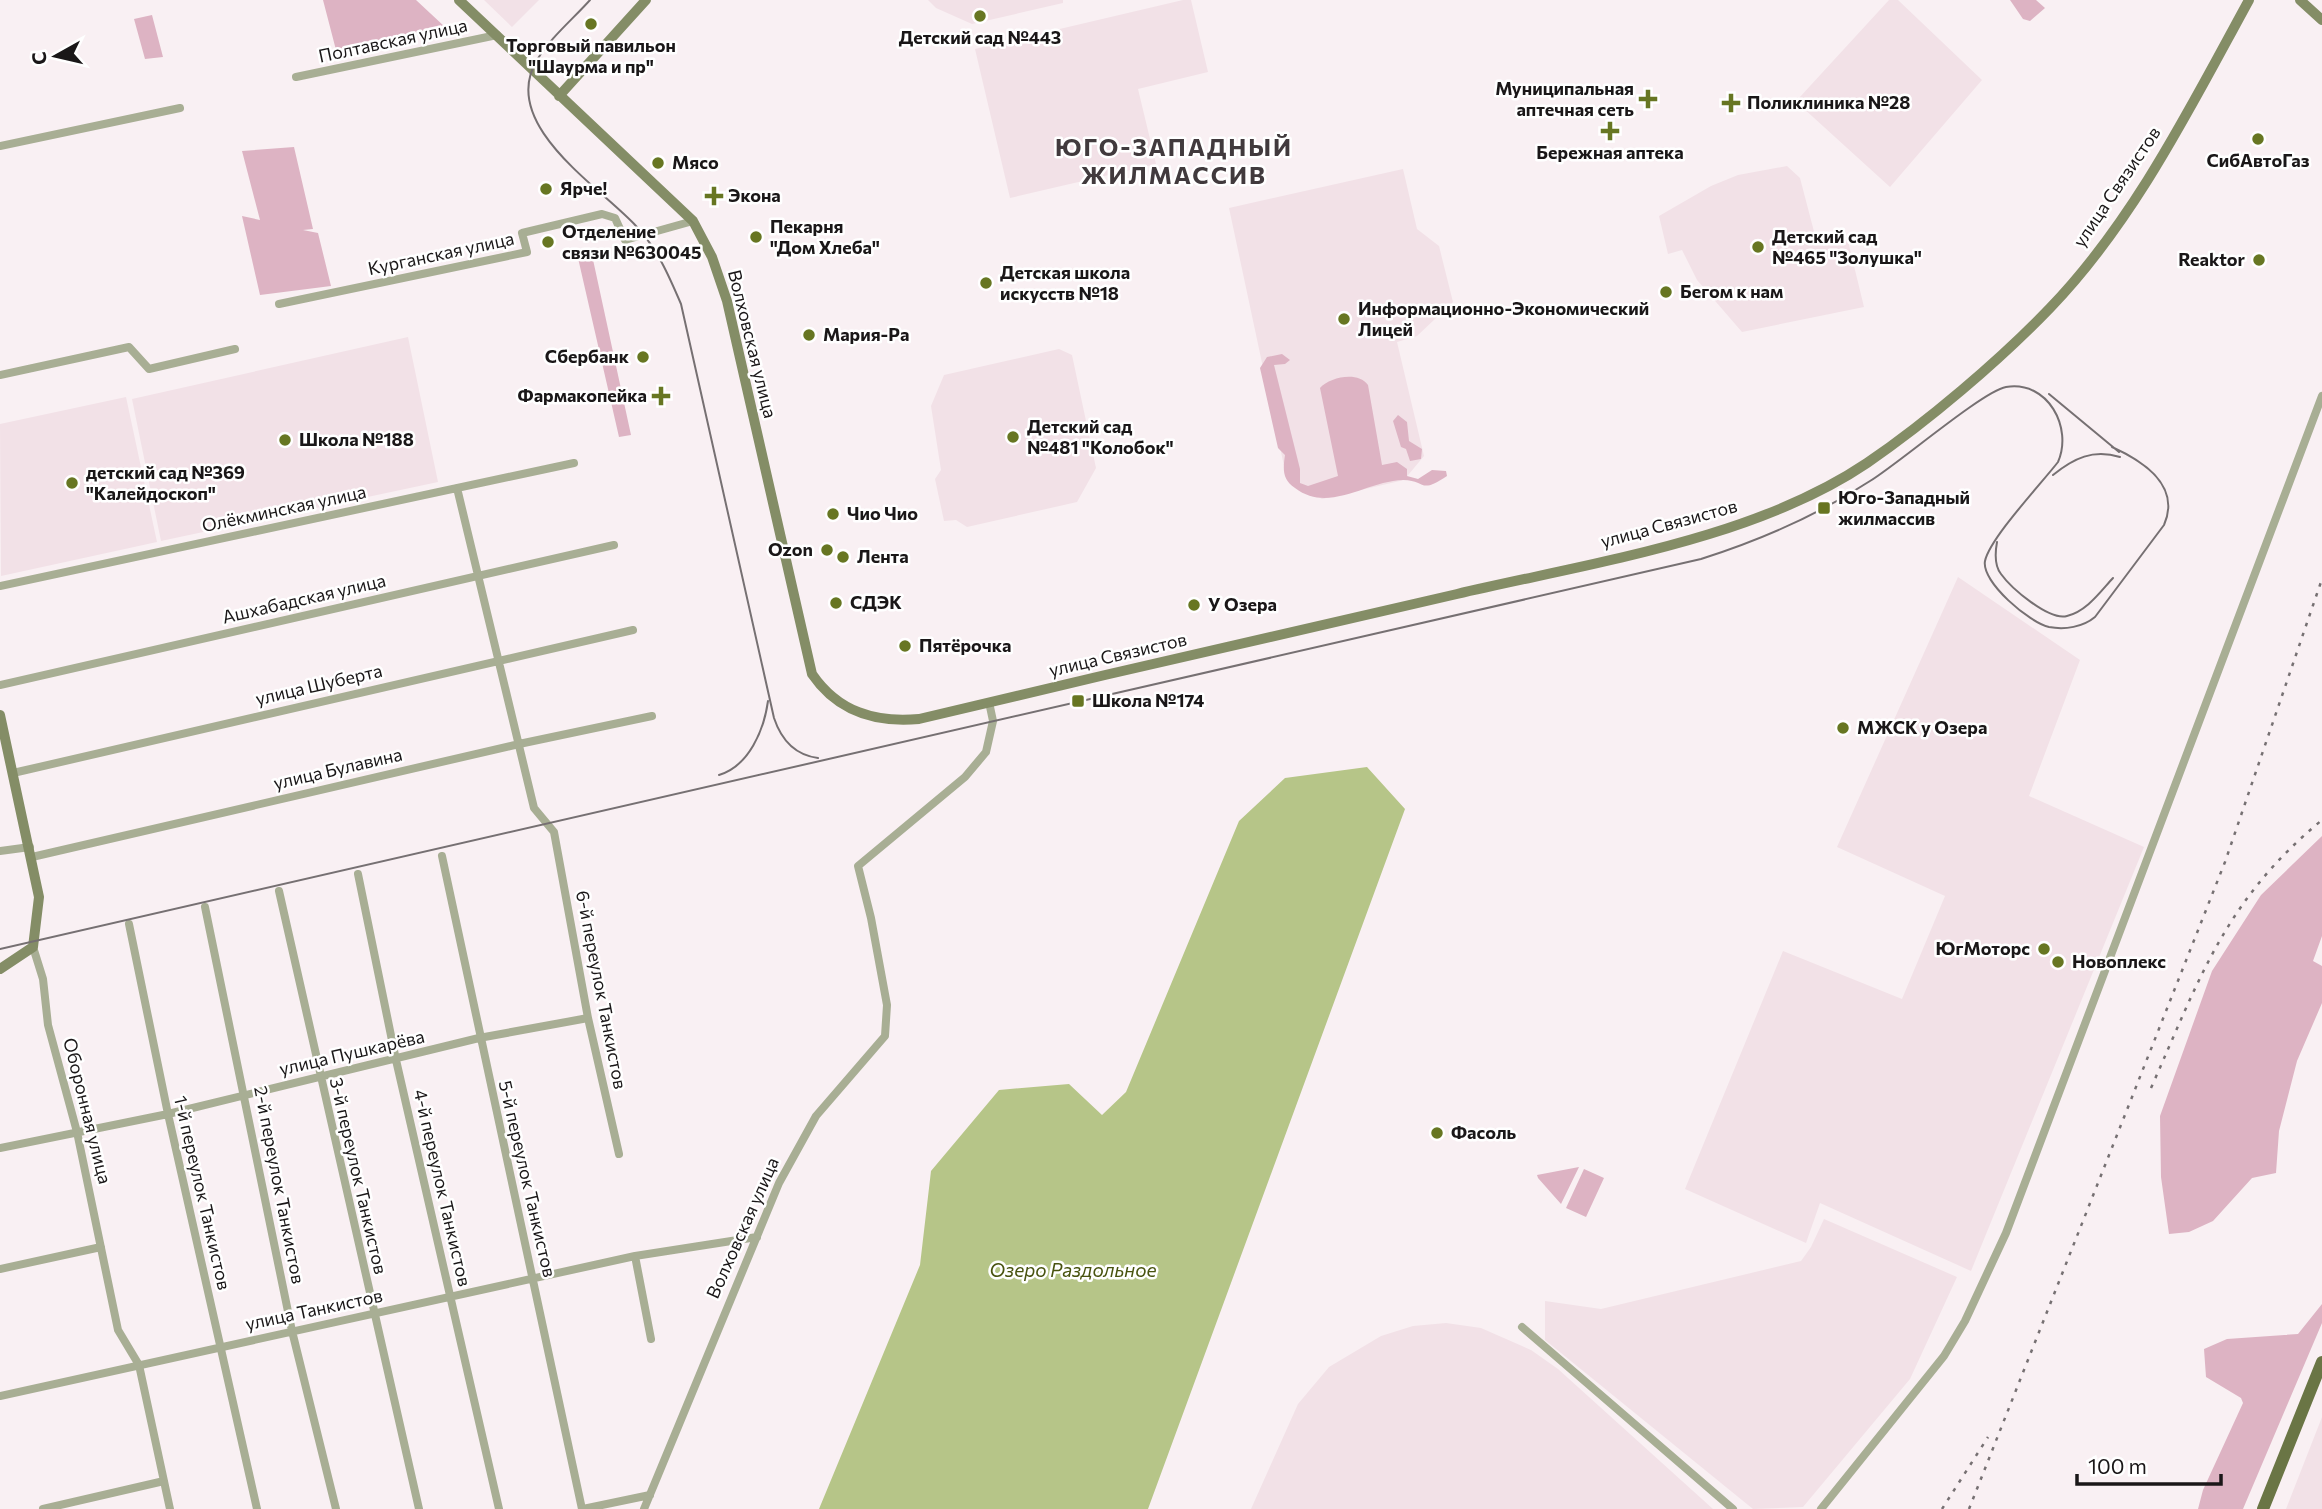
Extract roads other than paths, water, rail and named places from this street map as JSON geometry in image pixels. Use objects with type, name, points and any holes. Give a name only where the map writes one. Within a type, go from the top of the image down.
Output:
[{"type":"main road","name":"Волховская улица","points":[[459,0],[559,96],[674,199],[693,220],[712,257],[726,301],[813,674],[834,699],[860,712],[891,721],[919,719]]},
{"type":"main road","points":[[559,96],[646,0]]},
{"type":"main road","name":"улица Связистов","points":[[919,719],[1618,557],[1743,524],[1842,478],[1932,414],[2050,308],[2107,238],[2159,161],[2249,0]]},
{"type":"main road","points":[[2300,0],[2322,20]]},
{"type":"main road","name":"Оборонная улица","points":[[0,715],[4,751],[13,773],[39,897],[33,947]]},
{"type":"main road","points":[[0,969],[33,947]]},
{"type":"main road","points":[[2263,1509],[2322,1362]]},
{"type":"street","name":"Полтавская улица","points":[[296,77],[497,36]]},
{"type":"street","points":[[0,146],[180,108]]},
{"type":"street","name":"Курганская улица","points":[[279,304],[527,252],[522,233],[602,214],[615,218],[625,240],[693,220]]},
{"type":"street","points":[[0,374],[129,347],[149,369],[235,349]]},
{"type":"street","points":[[1821,1509],[1944,1356],[1965,1321],[2006,1233],[2322,396]]},
{"type":"street","name":"Олёкминская улица","points":[[0,586],[574,463]]},
{"type":"street","points":[[457,488],[519,744]]},
{"type":"street","name":"Ашхабадская улица","points":[[0,685],[614,545]]},
{"type":"street","name":"улица Шуберта","points":[[13,773],[632,629]]},
{"type":"street","name":"Волховская улица","points":[[644,1509],[779,1183],[816,1116],[844,1081],[868,1059],[885,1036],[887,1005],[872,918],[858,866],[965,777],[986,752],[993,721],[989,702]]},
{"type":"street","name":"улица Булавина","points":[[0,850],[31,852],[652,716]]},
{"type":"street","name":"6-й переулок Танкистов","points":[[519,744],[534,808],[554,832],[588,1018],[619,1154]]},
{"type":"street","name":"5-й переулок Танкистов","points":[[442,856],[582,1509]]},
{"type":"street","name":"4-й переулок Танкистов","points":[[358,874],[396,1060],[499,1509]]},
{"type":"street","name":"3-й переулок Танкистов","points":[[279,891],[419,1509]]},
{"type":"street","name":"2-й переулок Танкистов","points":[[205,907],[292,1331],[335,1509]]},
{"type":"street","name":"1-й переулок Танкистов","points":[[129,924],[168,1114],[257,1509]]},
{"type":"street","name":"Оборонная улица","points":[[33,947],[43,979],[48,1025],[76,1132],[118,1330],[139,1365],[170,1509]]},
{"type":"street","name":"улица Пушкарёва","points":[[0,1148],[168,1114],[479,1038],[588,1018]]},
{"type":"street","name":"улица Танкистов","points":[[0,1396],[635,1256],[757,1237]]},
{"type":"street","points":[[0,1269],[100,1247]]},
{"type":"street","points":[[635,1256],[651,1339]]},
{"type":"street","points":[[1522,1327],[1732,1509]]},
{"type":"street","points":[[43,1509],[164,1481]]},
{"type":"street","points":[[582,1509],[650,1495]]},
{"type":"water","name":"Озеро Раздольное","points":[[1367,767],[1405,809],[1148,1509],[819,1509],[920,1265],[931,1171],[999,1090],[1069,1084],[1102,1115],[1126,1092],[1239,821],[1285,778]]},
{"type":"tram line","points":[[590,0],[555,36],[537,60],[529,84],[531,107],[542,130],[558,152],[620,210],[650,244],[681,304],[774,718],[790,745],[802,753],[818,758]]},
{"type":"tram line","points":[[0,949],[1701,559],[1767,535],[1830,505],[1883,472],[1979,401],[2006,387],[2021,387],[2034,391],[2045,399],[2059,421],[2062,449],[2058,462],[1996,539],[1985,561],[1986,570],[1998,590],[2030,618],[2049,627],[2074,627],[2095,617],[2164,525],[2168,511],[2168,498],[2157,477],[2136,460],[2112,447]]},
{"type":"tram line","points":[[2049,394],[2119,452]]},
{"type":"tram line","points":[[2053,475],[2084,457],[2101,454],[2120,457]]},
{"type":"tram line","points":[[1997,542],[1996,563],[2001,574],[2022,595],[2050,614],[2074,614],[2093,600],[2113,578]]},
{"type":"tram line","points":[[719,775],[739,764],[753,746],[763,724],[768,701]]},
{"type":"railway","points":[[1969,1509],[2225,862],[2322,579]]},
{"type":"railway","points":[[2151,1088],[2201,976],[2238,911],[2261,880],[2322,820]]},
{"type":"railway","points":[[1942,1509],[1988,1437]]},
{"type":"place","name":"Детский сад №443","points":[[980,16]]},
{"type":"place","name":"Торговый павильон \"Шаурма и пр\"","points":[[591,24]]},
{"type":"place","name":"Муниципальная аптечная сеть","points":[[1648,99]]},
{"type":"place","name":"Поликлиника №28","points":[[1731,103]]},
{"type":"place","name":"Бережная аптека","points":[[1610,131]]},
{"type":"place","name":"СибАвтоГаз","points":[[2258,139]]},
{"type":"place","name":"Мясо","points":[[658,163]]},
{"type":"place","name":"Ярче!","points":[[546,189]]},
{"type":"place","name":"Экона","points":[[714,196]]},
{"type":"place","name":"Пекарня \"Дом Хлеба\"","points":[[756,237]]},
{"type":"place","name":"Отделение связи №630045","points":[[548,242]]},
{"type":"place","name":"Детский сад №465 \"Золушка\"","points":[[1758,247]]},
{"type":"place","name":"Reaktor","points":[[2259,260]]},
{"type":"place","name":"Детская школа искусств №18","points":[[986,283]]},
{"type":"place","name":"Бегом к нам","points":[[1666,292]]},
{"type":"place","name":"Информационно-Экономический Лицей","points":[[1344,319]]},
{"type":"place","name":"Мария-Ра","points":[[809,335]]},
{"type":"place","name":"Сбербанк","points":[[643,357]]},
{"type":"place","name":"Фармакопейка","points":[[661,396]]},
{"type":"place","name":"Детский сад №481 \"Колобок\"","points":[[1013,437]]},
{"type":"place","name":"Школа №188","points":[[285,440]]},
{"type":"place","name":"детский сад №369 \"Калейдоскоп\"","points":[[72,483]]},
{"type":"place","name":"Юго-Западный жилмассив","points":[[1824,508]]},
{"type":"place","name":"Чио Чио","points":[[833,514]]},
{"type":"place","name":"Ozon","points":[[827,550]]},
{"type":"place","name":"Лента","points":[[843,557]]},
{"type":"place","name":"СДЭК","points":[[836,603]]},
{"type":"place","name":"У Озера","points":[[1194,605]]},
{"type":"place","name":"Пятёрочка","points":[[905,646]]},
{"type":"place","name":"Школа №174","points":[[1078,701]]},
{"type":"place","name":"МЖСК у Озера","points":[[1843,728]]},
{"type":"place","name":"ЮгМоторс","points":[[2044,949]]},
{"type":"place","name":"Новоплекс","points":[[2058,962]]},
{"type":"place","name":"Фасоль","points":[[1437,1133]]},
{"type":"district","name":"ЮГО-ЗАПАДНЫЙ ЖИЛМАССИВ","points":[[1174,162]]}]
